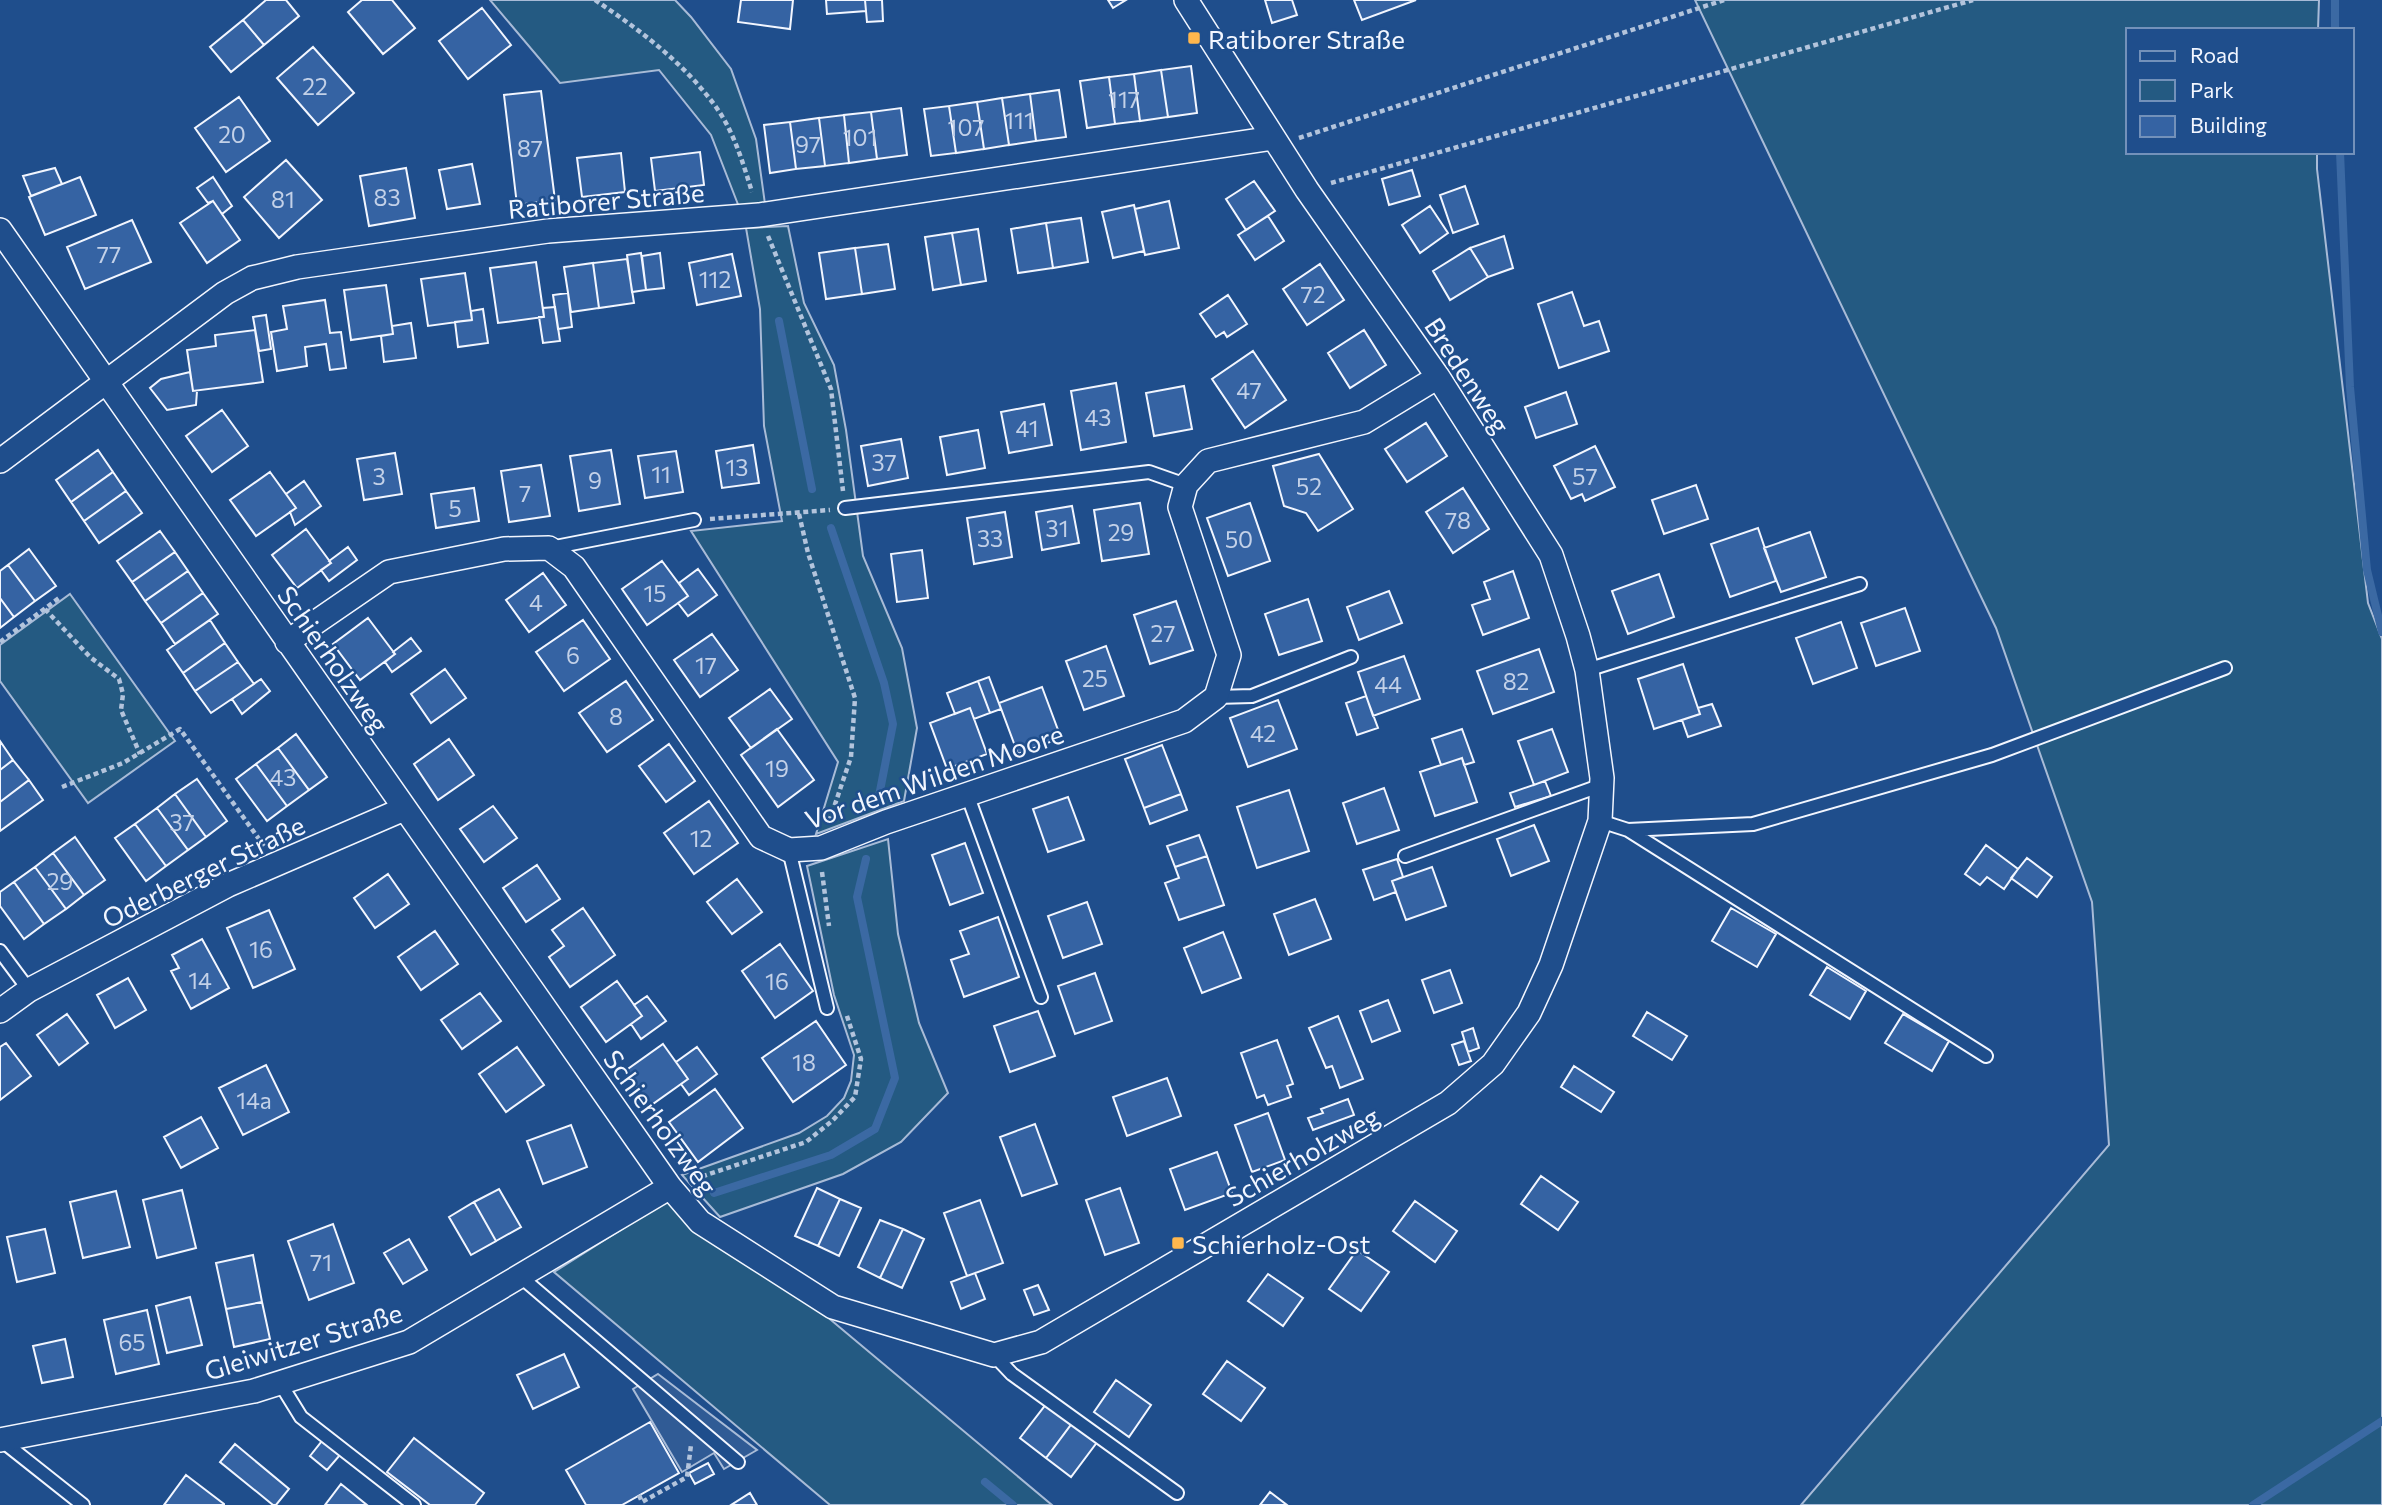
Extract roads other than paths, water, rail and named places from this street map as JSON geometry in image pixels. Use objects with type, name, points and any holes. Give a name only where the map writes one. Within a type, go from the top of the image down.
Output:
[{"type":"street","name":"Bredenweg","points":[[1186,0],[1307,190],[1437,377],[1550,555],[1587,670],[1602,785],[1600,821]]},
{"type":"street","name":"Ratiborer Straße","points":[[0,461],[225,293],[252,278],[297,267],[548,230],[759,215],[1273,138]]},
{"type":"street","name":"Schierholzweg","points":[[0,230],[670,1187],[700,1222],[832,1307],[994,1355],[1041,1342],[1448,1103],[1493,1064],[1529,1013],[1551,965],[1600,821]]},
{"type":"street","points":[[1216,697],[1229,655],[1180,507],[1186,485],[1208,461],[1364,422],[1437,377]]},
{"type":"street","points":[[287,642],[389,572],[504,549],[550,548]]},
{"type":"street","name":"Vor dem Wilden Moore","points":[[550,548],[574,567],[761,837],[789,850],[821,848],[886,822],[1184,721],[1216,697]]},
{"type":"street","name":"Oderberger Straße","points":[[0,1011],[29,990],[228,886],[404,808]]},
{"type":"street","name":"Gleiwitzer Straße","points":[[1,1440],[244,1393],[409,1342],[521,1278],[670,1187]]},
{"type":"lane","points":[[845,508],[1149,472],[1186,485]]},
{"type":"lane","points":[[550,548],[694,520]]},
{"type":"lane","points":[[1587,670],[1860,584]]},
{"type":"lane","points":[[1216,697],[1252,696],[1351,657]]},
{"type":"lane","points":[[1628,830],[1753,824],[1992,755],[2225,668]]},
{"type":"lane","points":[[1405,856],[1602,785]]},
{"type":"lane","points":[[967,794],[1041,997]]},
{"type":"lane","points":[[1600,821],[1628,830],[1986,1056]]},
{"type":"lane","points":[[789,850],[827,1008]]},
{"type":"lane","points":[[0,951],[29,990]]},
{"type":"lane","points":[[521,1278],[738,1462]]},
{"type":"lane","points":[[994,1355],[1012,1374],[1177,1493]]},
{"type":"lane","points":[[280,1383],[301,1417],[414,1505]]},
{"type":"lane","points":[[1,1440],[83,1505]]},
{"type":"waterway","points":[[2335,0],[2335,28]]},
{"type":"waterway","points":[[2340,154],[2350,387],[2367,570],[2382,632]]},
{"type":"waterway","points":[[779,321],[812,489]]},
{"type":"waterway","points":[[831,528],[884,683],[893,724],[878,801]]},
{"type":"waterway","points":[[714,1193],[831,1155],[875,1129],[895,1078],[857,897],[866,859]]},
{"type":"waterway","points":[[2253,1505],[2382,1421]]},
{"type":"waterway","points":[[985,1482],[1013,1505]]},
{"type":"place","name":"Ratiborer Straße","points":[[1194,38]]},
{"type":"place","name":"Schierholz-Ost","points":[[1178,1243]]}]
